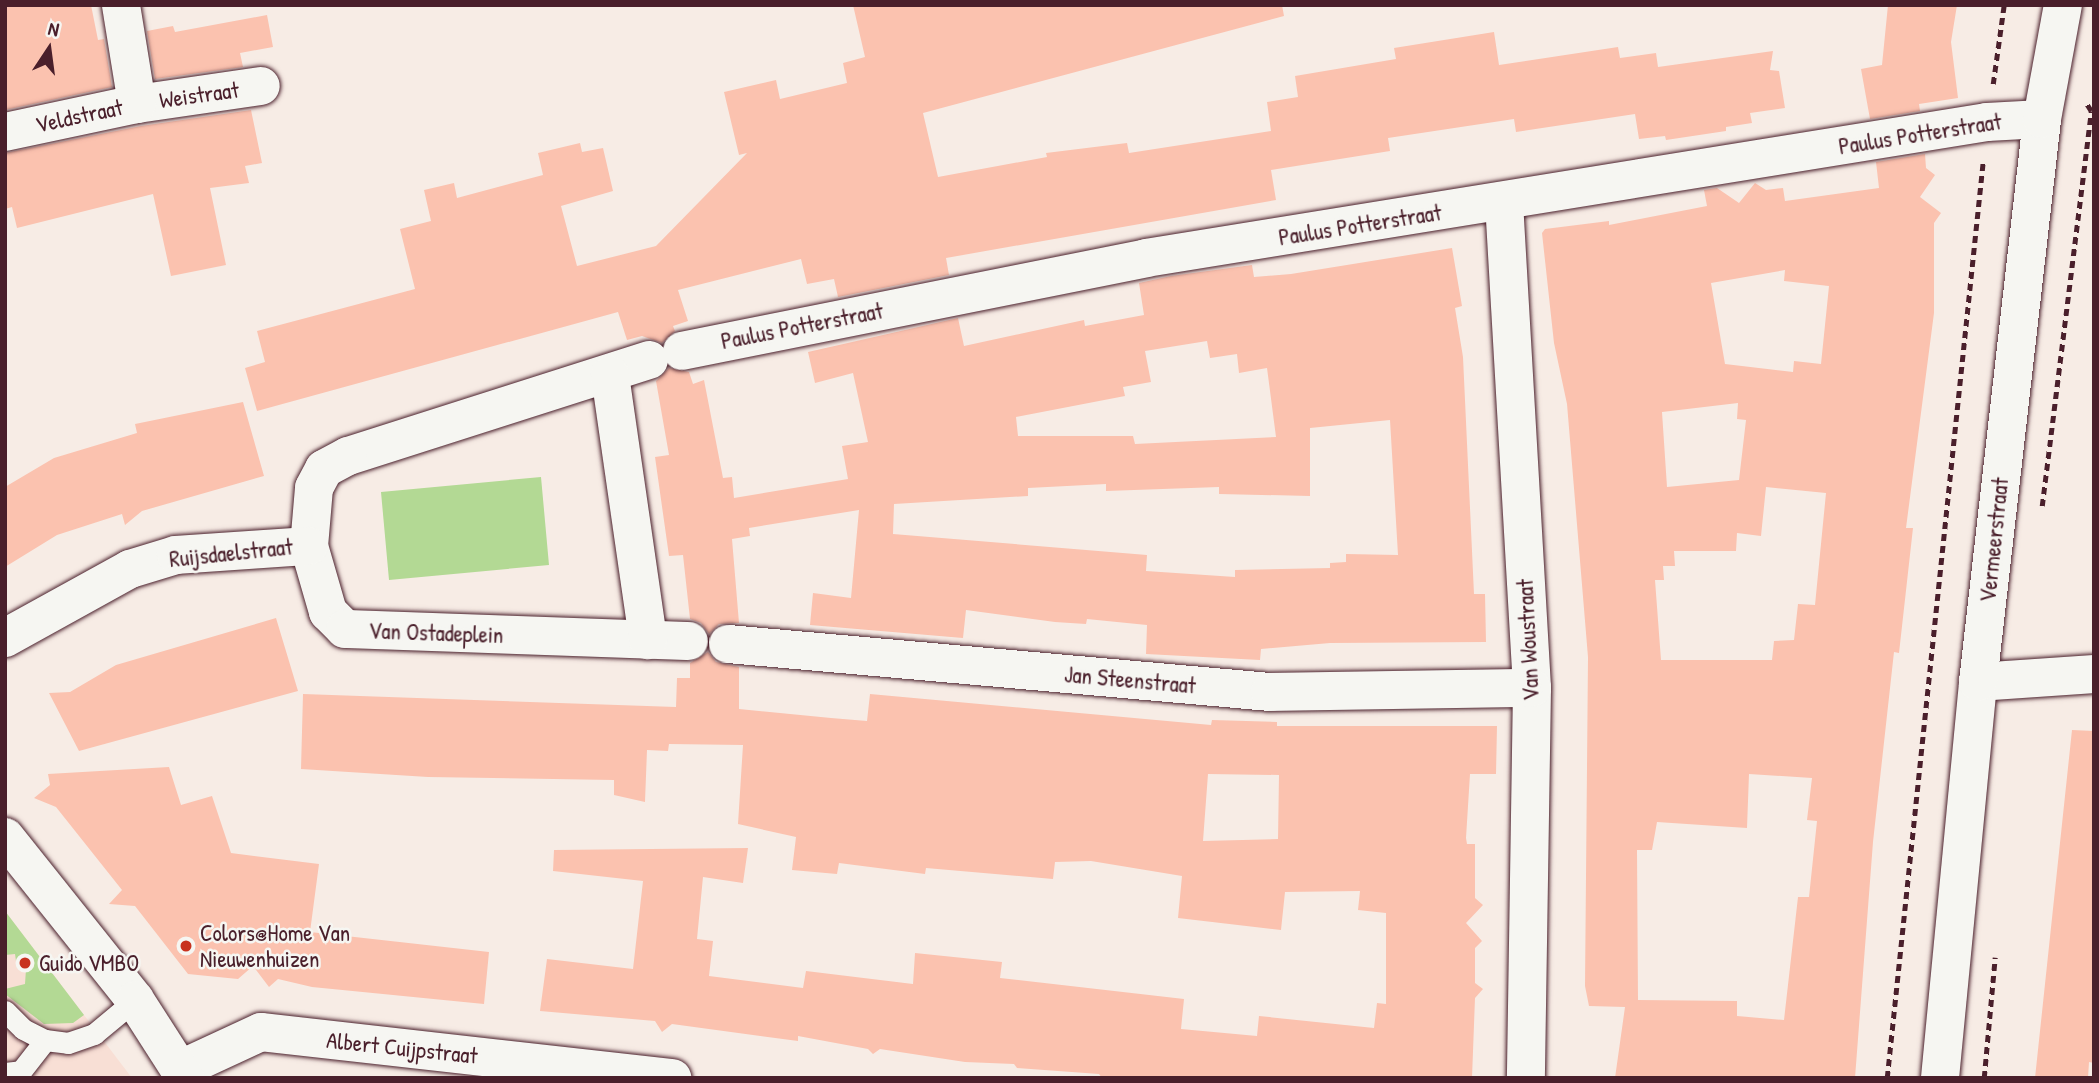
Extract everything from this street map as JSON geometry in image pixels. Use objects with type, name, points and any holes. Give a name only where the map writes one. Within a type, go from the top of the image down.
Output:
[{"type":"street","name":"Veldstraat","points":[[5,132],[137,104],[121,5]]},
{"type":"street","name":"Vermeerstraat","points":[[1940,1078],[1978,682],[2042,119],[2063,5]]},
{"type":"street","name":"Weistraat","points":[[137,104],[261,86]]},
{"type":"street","name":"Paulus Potterstraat","points":[[610,375],[666,355],[1146,258],[1987,122],[2042,119]]},
{"type":"street","name":"Van Woustraat","points":[[1504,202],[1532,688],[1526,1078]]},
{"type":"street","points":[[610,375],[648,640],[689,641]]},
{"type":"street","name":"Van Ostadeplein","points":[[610,375],[348,456],[324,469],[314,488],[309,546],[328,612],[345,629],[648,640]]},
{"type":"street","name":"Ruijsdaelstraat","points":[[5,638],[89,588],[176,555],[309,546]]},
{"type":"street","name":"Jan Steenstraat","points":[[728,644],[1270,692],[1532,688]]},
{"type":"street","points":[[1978,682],[2094,674]]},
{"type":"street","points":[[5,837],[135,1000],[183,1073]]},
{"type":"street","name":"Albert Cuijpstraat","points":[[183,1073],[261,1032],[672,1078]]},
{"type":"lane","points":[[5,1011],[23,1030],[45,1040],[82,1040],[135,1000]]},
{"type":"lane","points":[[5,1073],[21,1071],[45,1040]]},
{"type":"path","points":[[1887,1078],[1987,122],[2004,5]]},
{"type":"path","points":[[2041,512],[2091,111],[2080,94]]},
{"type":"path","points":[[1984,1078],[1996,954]]},
{"type":"shaded area","name":"Guido VMBO","points":[[5,911],[84,1015],[132,1078],[5,1078]]},
{"type":"green space","points":[[541,477],[549,565],[389,580],[381,492]]},
{"type":"green space","points":[[5,911],[84,1015],[73,1023],[44,1024],[5,994],[5,989],[25,984],[26,969],[17,968],[15,954],[5,955]]},
{"type":"building","points":[[5,5],[91,5],[98,40],[104,39],[112,87],[5,110]]},
{"type":"building","points":[[853,5],[1282,5],[1284,16],[923,113],[938,177],[1047,157],[1046,153],[1127,143],[1129,153],[1271,131],[1267,102],[1298,97],[1295,76],[1396,59],[1394,48],[1494,32],[1499,65],[1618,47],[1620,58],[1656,53],[1658,67],[1773,51],[1770,70],[1779,71],[1785,108],[1750,113],[1752,123],[1726,127],[1726,131],[1666,140],[1665,136],[1639,139],[1635,114],[1516,132],[1514,119],[1388,138],[1390,151],[1271,170],[1276,200],[946,258],[949,275],[838,297],[834,279],[807,284],[801,259],[678,290],[688,321],[673,326],[675,331],[662,343],[642,336],[627,340],[618,312],[257,411],[245,368],[265,362],[257,331],[415,289],[400,229],[431,221],[424,190],[454,183],[457,198],[543,175],[538,153],[580,143],[582,152],[603,148],[613,191],[561,206],[577,266],[656,246],[747,153],[739,155],[724,92],[776,80],[780,99],[847,83],[843,63],[865,57]]},
{"type":"building","points":[[1888,5],[1957,5],[1951,42],[1958,98],[1919,104],[1920,111],[1870,119],[1861,69],[1882,65]]},
{"type":"building","points":[[267,15],[273,47],[240,53],[243,67],[155,79],[147,31],[173,26],[175,32]]},
{"type":"building","points":[[251,110],[262,163],[245,166],[249,183],[210,188],[226,265],[171,276],[153,194],[17,228],[12,207],[5,209],[5,153],[141,126]]},
{"type":"building","points":[[1925,154],[1926,168],[1935,175],[1920,197],[1941,213],[1934,223],[1934,313],[1906,528],[1913,528],[1899,653],[1894,652],[1873,842],[1855,1078],[1615,1078],[1625,1007],[1589,1006],[1585,986],[1588,657],[1567,404],[1554,343],[1542,233],[1545,229],[1609,221],[1609,225],[1707,206],[1704,190],[1717,188],[1739,203],[1755,183],[1766,190],[1783,188],[1785,201],[1879,188],[1876,162]],"holes":[[[1785,270],[1784,281],[1829,286],[1821,364],[1794,361],[1793,372],[1725,364],[1711,283]],[[1738,403],[1737,419],[1746,420],[1739,480],[1667,487],[1662,412]],[[1766,487],[1826,493],[1815,605],[1798,604],[1794,640],[1774,641],[1772,660],[1661,660],[1655,580],[1664,580],[1663,566],[1675,566],[1674,551],[1736,551],[1737,533],[1761,536]],[[1749,774],[1812,778],[1807,820],[1817,821],[1809,897],[1798,897],[1784,1020],[1737,1016],[1737,1001],[1638,1000],[1637,850],[1652,850],[1657,822],[1747,828]]]},
{"type":"building","points":[[1452,248],[1462,306],[1455,308],[1463,357],[1474,594],[1485,594],[1486,642],[1330,643],[1261,649],[1260,660],[1146,654],[1147,625],[1087,619],[1086,624],[1055,622],[966,610],[963,638],[810,625],[813,593],[851,598],[859,510],[749,528],[750,536],[732,539],[739,623],[719,624],[709,634],[701,623],[690,619],[683,555],[669,556],[655,457],[669,455],[656,381],[669,368],[689,372],[693,384],[704,380],[723,478],[732,477],[734,498],[848,479],[842,446],[868,442],[853,373],[815,383],[808,352],[958,318],[964,346],[1084,320],[1085,326],[1144,315],[1139,283],[1252,265],[1254,277],[1291,274]],"holes":[[[1207,341],[1210,358],[1237,354],[1239,373],[1267,368],[1276,437],[1135,444],[1133,436],[1018,436],[1016,417],[1125,396],[1123,387],[1151,382],[1145,351]],[[1390,420],[1398,555],[1346,554],[1346,562],[1330,563],[1330,568],[1235,570],[1235,577],[1146,571],[1147,555],[893,534],[894,504],[1028,496],[1028,488],[1106,484],[1106,491],[1219,487],[1219,494],[1310,496],[1310,428]]]},
{"type":"building","points":[[243,402],[264,476],[142,511],[125,525],[122,514],[57,535],[5,567],[5,487],[54,458],[137,433],[135,424]]},
{"type":"building","points":[[276,618],[298,691],[79,751],[49,693],[70,692],[116,665]]},
{"type":"building","points":[[708,652],[716,662],[739,667],[739,709],[867,721],[870,694],[1211,725],[1212,720],[1277,722],[1277,726],[1497,726],[1496,774],[1470,774],[1466,838],[1467,844],[1475,844],[1475,898],[1483,905],[1466,923],[1482,941],[1475,948],[1475,983],[1483,989],[1475,998],[1472,1078],[1102,1078],[1099,1074],[1017,1068],[1014,1064],[965,1062],[880,1049],[873,1054],[868,1049],[798,1036],[798,1041],[672,1024],[662,1032],[655,1021],[540,1011],[547,959],[633,969],[643,881],[553,871],[554,850],[748,848],[743,883],[703,877],[697,939],[713,941],[709,976],[803,988],[806,971],[913,984],[915,953],[1002,962],[1000,978],[1184,999],[1181,1029],[1257,1036],[1259,1016],[1374,1028],[1377,1003],[1386,1004],[1386,913],[1358,910],[1360,891],[1285,892],[1281,930],[1178,918],[1182,876],[1091,861],[1055,862],[1053,879],[926,868],[925,874],[839,863],[837,874],[792,870],[796,837],[738,824],[743,745],[669,744],[668,751],[647,750],[645,802],[614,795],[614,780],[428,777],[301,769],[303,694],[676,707],[677,678],[690,678],[690,663]],"holes":[[[1208,774],[1279,775],[1278,839],[1203,841]]]},
{"type":"building","points":[[2072,730],[2094,731],[2094,1063],[2089,1062],[2088,1078],[2035,1078]]},
{"type":"building","points":[[169,767],[181,805],[212,796],[231,853],[319,864],[310,932],[489,952],[484,1004],[312,987],[278,979],[269,987],[253,966],[238,979],[188,974],[135,906],[109,904],[122,890],[56,807],[34,798],[50,785],[48,774]]},
{"type":"place","name":"Colors@Home Van Nieuwenhuizen","points":[[186,946]]},
{"type":"place","name":"Guido VMBO","points":[[25,963]]}]
